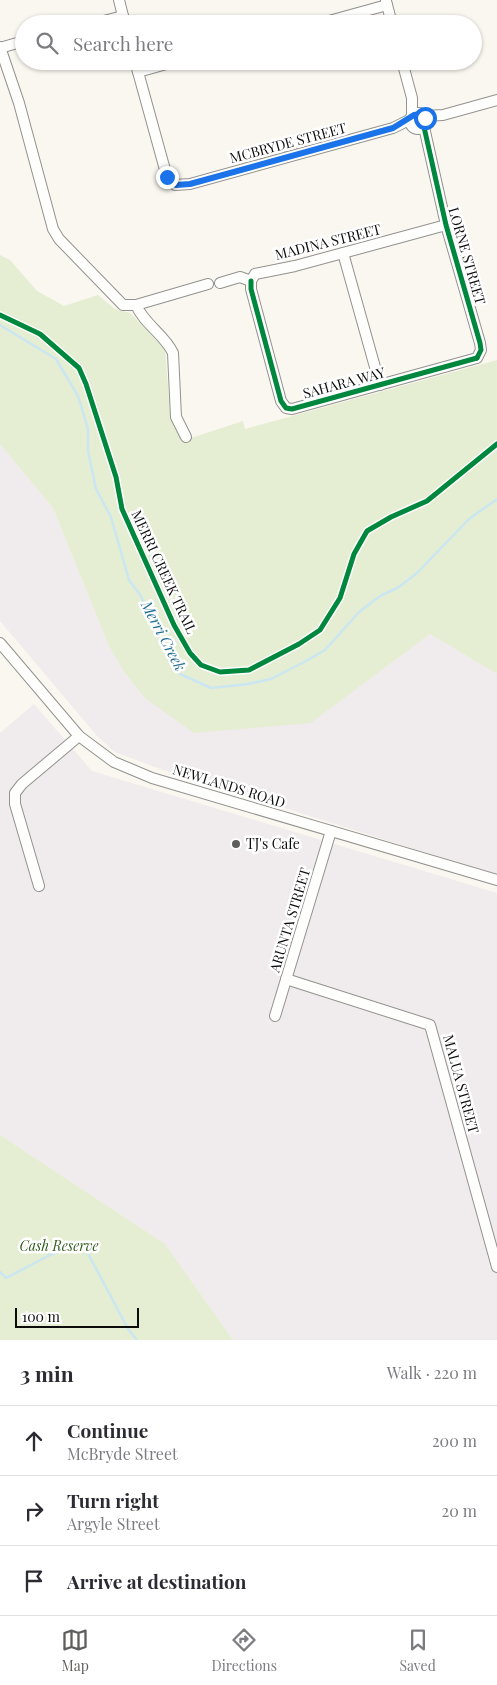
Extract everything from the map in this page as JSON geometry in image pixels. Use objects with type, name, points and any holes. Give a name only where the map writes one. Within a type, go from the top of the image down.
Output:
[{"type":"street","points":[[119,0],[123,15]]},
{"type":"street","points":[[347,15],[386,3]]},
{"type":"street","points":[[15,43],[0,47],[19,103],[55,235],[119,302],[129,306],[208,284]]},
{"type":"street","name":"MCBRYDE STREET","points":[[138,70],[167,177],[176,185],[190,184],[497,100]]},
{"type":"street","name":"LORNE STREET","points":[[404,70],[480,343],[481,350],[477,358]]},
{"type":"street","name":"MADINA STREET","points":[[251,282],[256,274],[446,225]]},
{"type":"street","points":[[343,253],[380,385]]},
{"type":"street","points":[[220,283],[240,277],[251,282]]},
{"type":"street","name":"SAHARA WAY","points":[[251,282],[251,289],[281,401],[286,408],[292,409],[477,358]]},
{"type":"street","points":[[136,305],[143,318],[169,346],[173,353],[176,417],[186,437]]},
{"type":"street","name":"NEWLANDS ROAD","points":[[0,643],[79,736],[114,762],[139,773],[497,880]]},
{"type":"street","points":[[39,886],[15,804],[15,794],[22,784],[79,736]]},
{"type":"street","name":"ARUNTA STREET","points":[[275,1016],[331,831]]},
{"type":"street","name":"MALUA STREET","points":[[286,980],[430,1025],[497,1267]]},
{"type":"shaded area","points":[[0,444],[53,508],[109,646],[124,672],[145,698],[311,723],[430,634],[497,674],[497,875],[163,770],[115,752],[98,737],[0,621]]},
{"type":"shaded area","points":[[34,704],[92,771],[497,893],[497,1340],[233,1340],[165,1244],[0,1135],[0,733]]},
{"type":"green space","points":[[0,255],[10,260],[37,291],[64,306],[98,295],[115,309],[130,313],[165,349],[170,414],[182,441],[243,421],[245,429],[497,360],[497,674],[430,634],[311,723],[194,733],[145,698],[124,672],[109,646],[53,508],[0,444]]},
{"type":"green space","name":"Cash Reserve","points":[[0,1135],[165,1244],[233,1340],[0,1340]]},
{"type":"waterway","name":"Merri Creek","points":[[0,325],[56,359],[78,396],[88,429],[88,451],[96,489],[111,517],[129,580],[141,596],[160,637],[177,663],[180,674],[211,688],[248,684],[271,679],[325,650],[359,612],[380,596],[399,587],[417,573],[469,519],[497,499]]},
{"type":"waterway","points":[[0,1272],[6,1278],[50,1255],[82,1242],[128,1329],[137,1340]]},
{"type":"cycle path","points":[[424,127],[446,225],[480,343],[481,350],[477,358]]},
{"type":"cycle path","points":[[251,281],[251,289],[281,401],[286,408],[292,409],[477,358]]},
{"type":"cycle path","name":"MERRI CREEK TRAIL","points":[[0,315],[40,334],[79,368],[116,477],[122,509],[174,625],[190,653],[201,665],[220,672],[249,670],[299,644],[320,630],[340,598],[354,554],[367,531],[391,517],[427,501],[497,444]]},
{"type":"place","name":"TJ's Cafe","points":[[236,844]]},
{"type":"route","points":[[167,177],[172,183],[182,186],[393,128],[416,114],[421,114],[425,118]]}]
